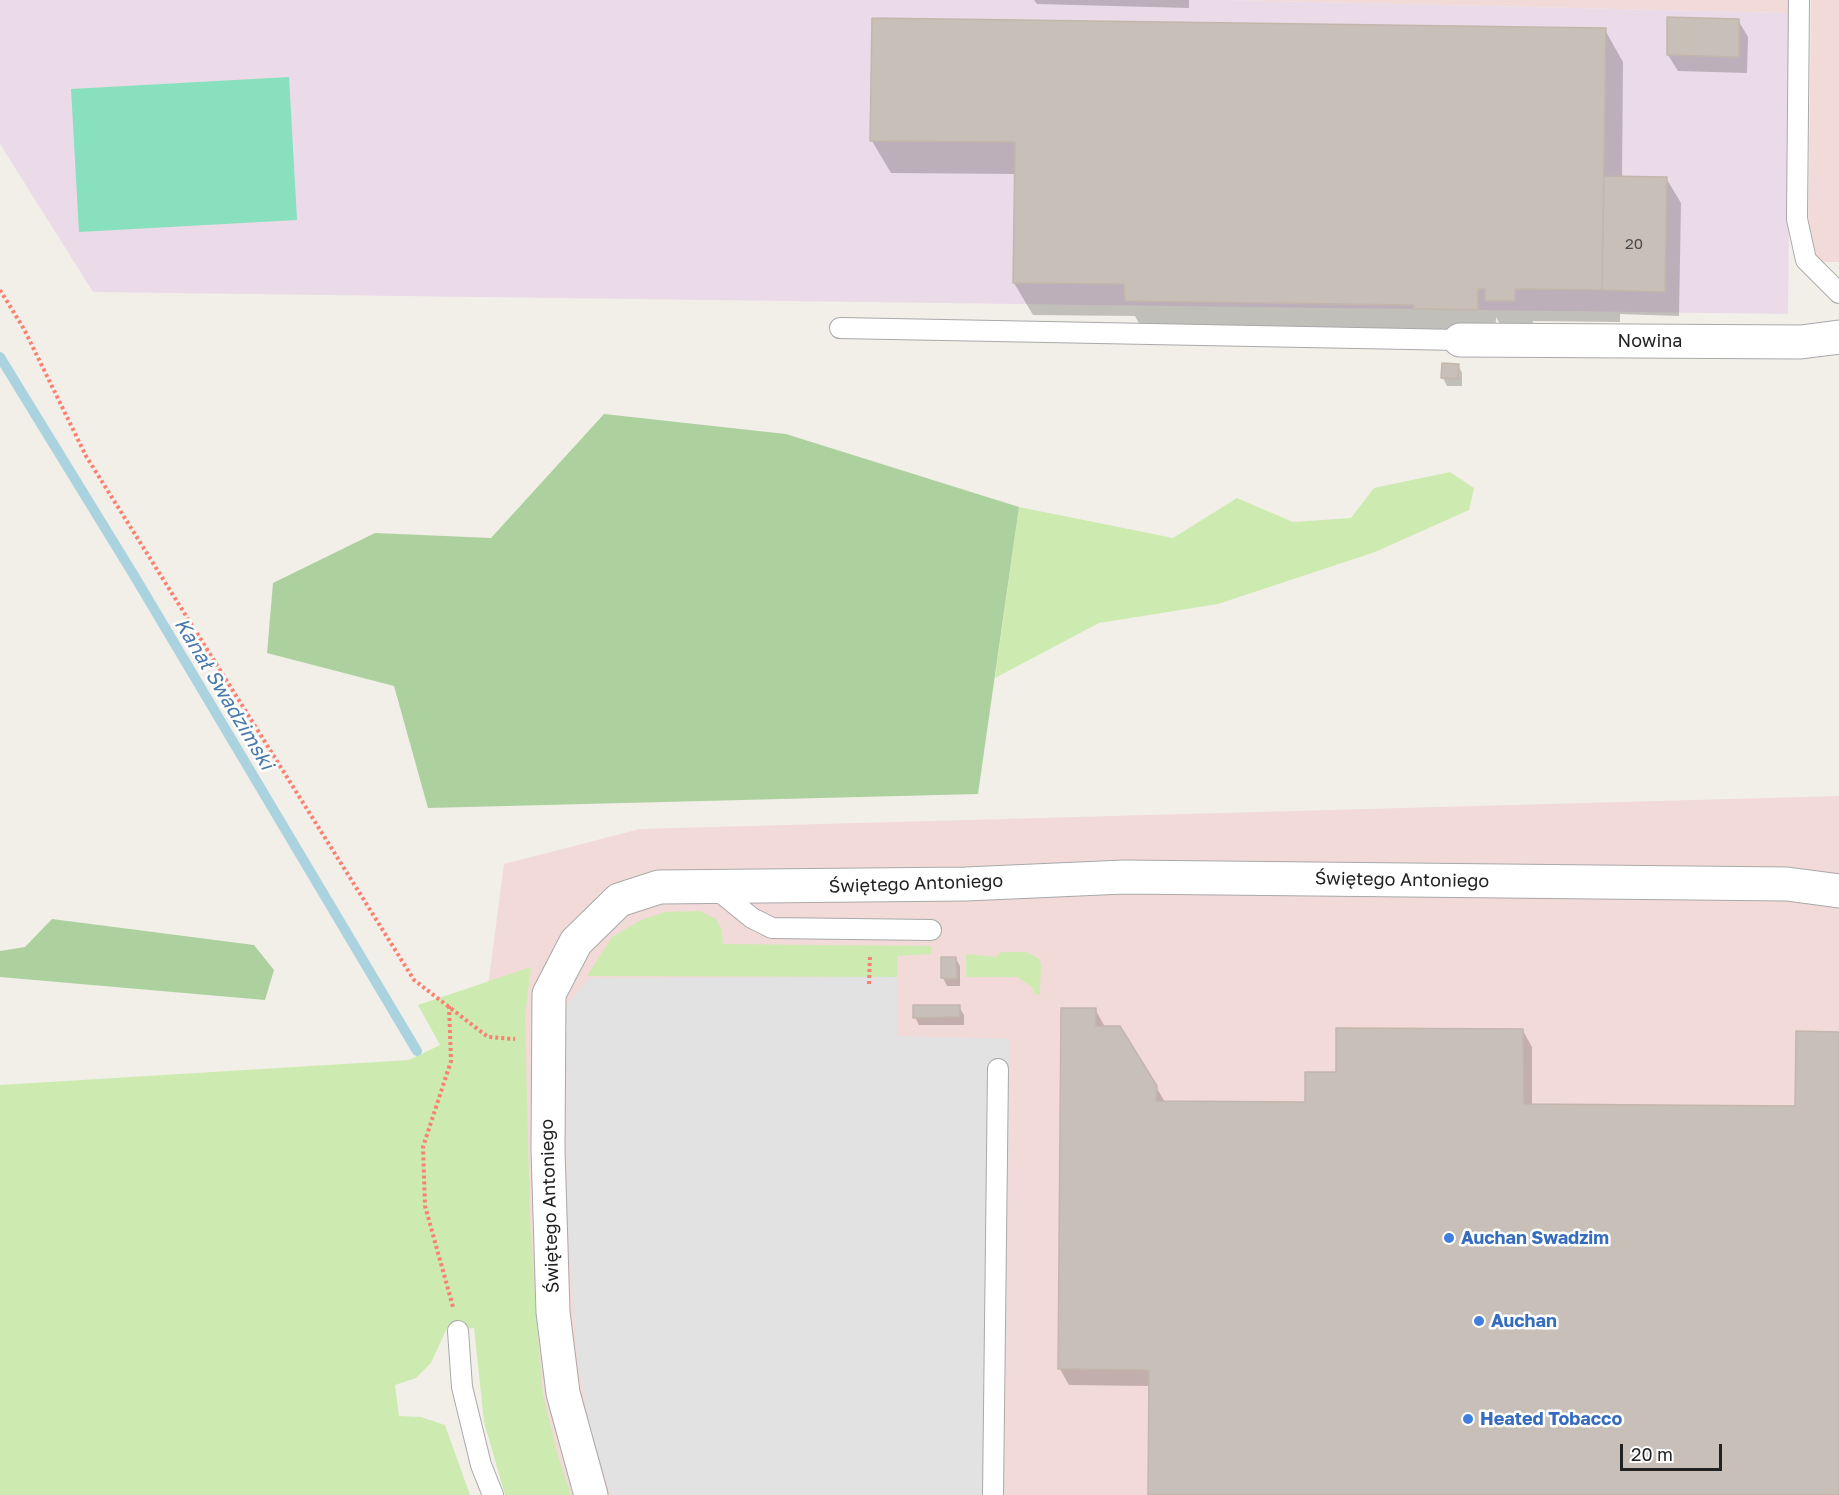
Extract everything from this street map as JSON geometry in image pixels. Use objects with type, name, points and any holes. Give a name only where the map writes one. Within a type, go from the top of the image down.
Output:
[{"type":"street","name":"Nowina","points":[[1460,340],[1801,342],[1839,337]]},
{"type":"street","name":"Świętego Antoniego","points":[[591,1495],[563,1393],[554,1322],[549,1196],[549,994],[576,942],[619,900],[659,887],[966,884],[1124,877],[1787,884],[1839,891]]},
{"type":"lane","points":[[1799,0],[1797,219],[1806,260],[1839,293]]},
{"type":"lane","points":[[840,328],[1460,340]]},
{"type":"lane","points":[[715,888],[752,918],[772,928],[931,930]]},
{"type":"lane","points":[[993,1495],[998,1069]]},
{"type":"lane","points":[[458,1331],[462,1387],[481,1465],[493,1495]]},
{"type":"path","points":[[0,290],[24,329],[87,456],[414,980],[488,1036],[549,1042]]},
{"type":"path","points":[[449,1006],[451,1061],[423,1147],[425,1206],[442,1262],[458,1331]]},
{"type":"shaded area","points":[[0,0],[1228,0],[1791,13],[1788,314],[93,292],[0,144]]},
{"type":"shaded area","points":[[1228,0],[1791,0],[1791,13]]},
{"type":"shaded area","points":[[1811,0],[1839,0],[1839,262],[1808,262]]},
{"type":"shaded area","points":[[1839,796],[1839,1495],[526,1495],[475,1085],[504,864],[640,829]]},
{"type":"shaded area","points":[[897,977],[897,1036],[1010,1039],[1005,1495],[611,1495],[591,1433],[577,1355],[567,1211],[566,1006],[590,978]]},
{"type":"green space","points":[[289,77],[297,220],[79,232],[71,89]]},
{"type":"green space","points":[[604,414],[786,434],[1019,507],[978,794],[428,808],[394,686],[267,653],[273,583],[375,533],[491,538]]},
{"type":"green space","points":[[1450,472],[1474,488],[1469,510],[1375,552],[1218,604],[1099,623],[995,678],[1019,507],[1173,538],[1237,498],[1293,522],[1351,518],[1374,488]]},
{"type":"green space","points":[[700,911],[716,919],[722,930],[723,944],[931,946],[931,954],[897,956],[897,977],[587,976],[612,937],[641,920],[665,912]]},
{"type":"green space","points":[[52,919],[254,945],[274,970],[265,1000],[0,977],[0,951],[25,947]]},
{"type":"green space","points":[[1001,952],[1026,952],[1038,958],[1041,964],[1040,995],[1035,994],[1032,987],[1017,977],[966,977],[966,954],[996,957]]},
{"type":"green space","points":[[531,967],[525,1016],[530,1218],[537,1327],[543,1395],[558,1456],[571,1495],[505,1495],[484,1422],[474,1328],[446,1330],[431,1363],[416,1378],[395,1385],[399,1416],[421,1417],[445,1425],[470,1495],[0,1495],[0,1085],[409,1060],[440,1045],[418,1005]]},
{"type":"building","points":[[1667,17],[1739,19],[1739,57],[1667,55]]},
{"type":"building","points":[[872,18],[1606,28],[1602,290],[1515,289],[1515,301],[1485,301],[1485,289],[1478,289],[1478,310],[1413,309],[1414,305],[1125,301],[1124,284],[1013,283],[1015,142],[870,141]]},
{"type":"building","points":[[1604,176],[1667,177],[1665,292],[1602,290]]},
{"type":"building","points":[[1442,363],[1459,364],[1458,379],[1441,378]]},
{"type":"building","points":[[941,957],[956,957],[957,979],[941,978]]},
{"type":"building","points":[[913,1005],[960,1005],[960,1017],[913,1018]]},
{"type":"building","name":"Auchan Swadzim","points":[[1061,1008],[1096,1008],[1096,1026],[1120,1026],[1157,1086],[1156,1101],[1305,1102],[1305,1072],[1336,1072],[1336,1028],[1523,1029],[1524,1104],[1795,1106],[1796,1031],[1839,1032],[1839,1495],[1148,1495],[1149,1370],[1058,1369]]},
{"type":"waterway","name":"Kanał Swadzimski","points":[[0,357],[135,577],[417,1051]]},
{"type":"place","name":"Auchan Swadzim","points":[[1449,1238]]},
{"type":"place","name":"Auchan","points":[[1479,1321]]},
{"type":"place","name":"Heated Tobacco","points":[[1468,1419]]}]
